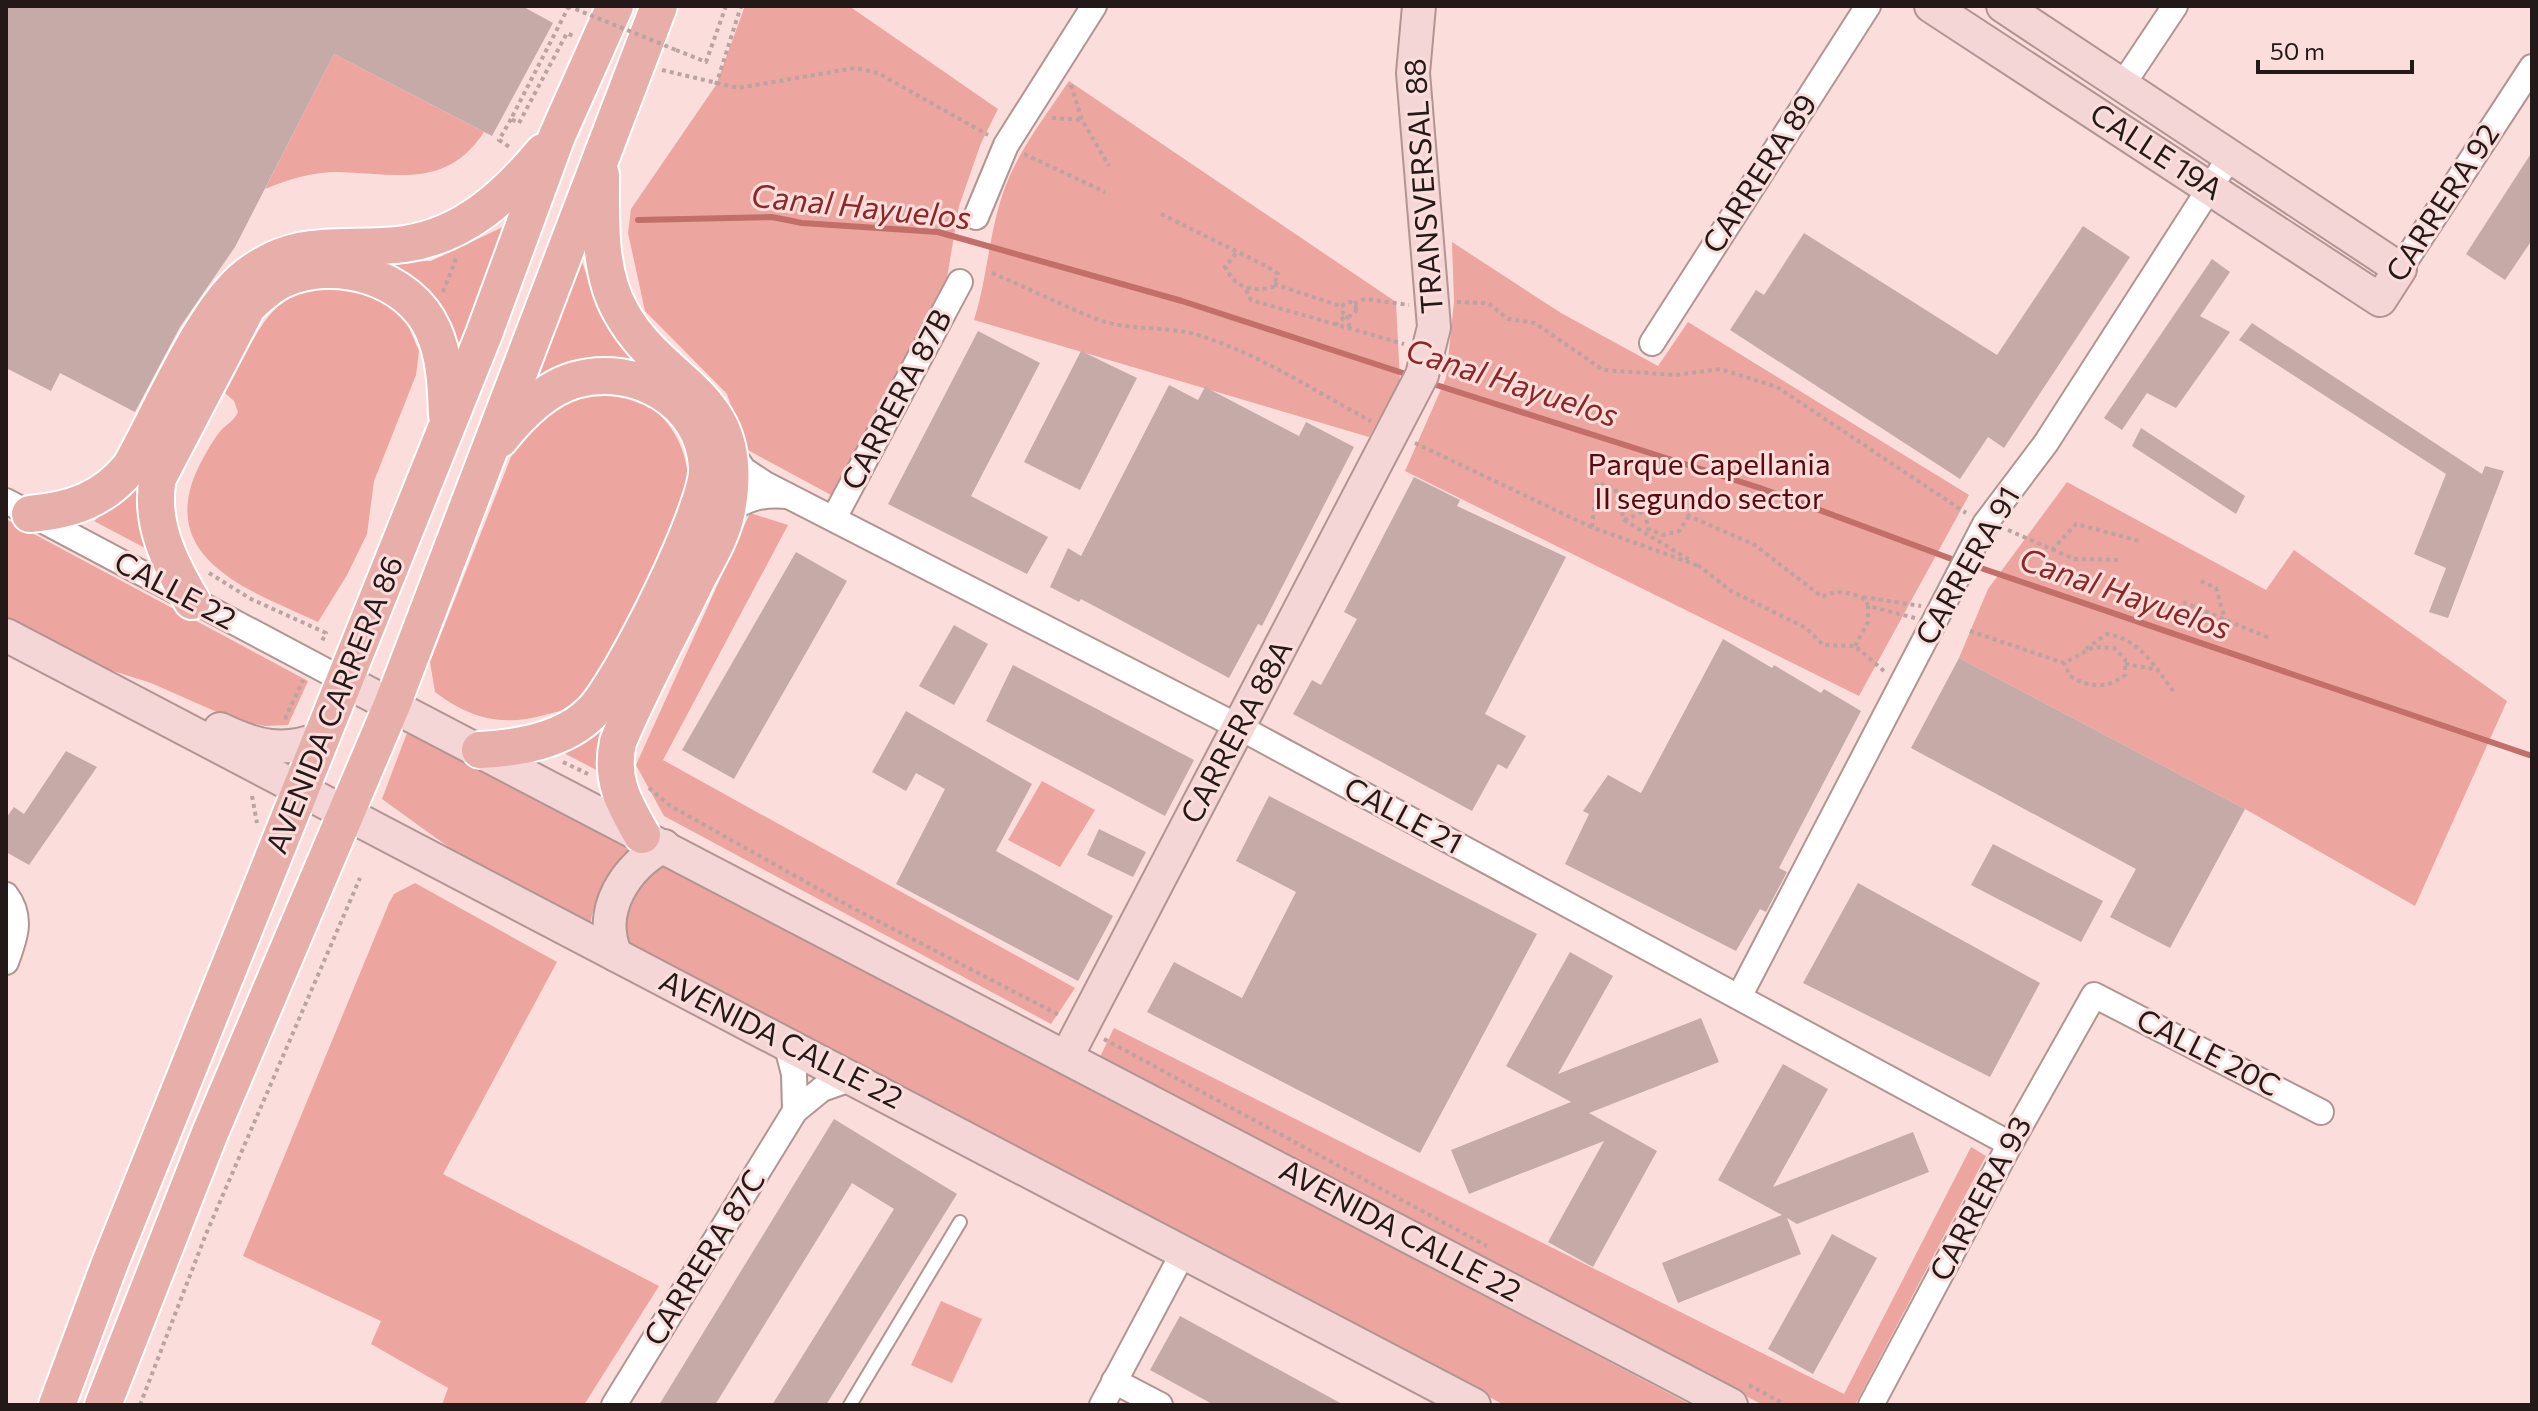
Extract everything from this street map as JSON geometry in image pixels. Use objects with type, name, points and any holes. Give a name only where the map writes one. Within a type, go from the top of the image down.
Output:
[{"type":"main road","name":"AVENIDA CARRERA 86","points":[[103,1405],[204,1146],[392,705],[659,6]]},
{"type":"main road","name":"TRANSVERSAL 88","points":[[1400,421],[1427,360],[1434,306],[1413,73],[1419,6]]},
{"type":"main road","name":"CALLE 19A","points":[[1931,6],[2380,300]]},
{"type":"main road","name":"CALLE 19A","points":[[2003,6],[2400,269]]},
{"type":"main road","name":"AVENIDA CARRERA 86","points":[[57,1405],[110,1263],[447,426],[557,136],[599,12]]},
{"type":"main road","points":[[18,507],[83,504],[115,485],[130,467],[200,339],[225,300],[246,277],[272,260],[307,247],[403,244],[435,237],[488,209],[511,190],[557,136]]},
{"type":"main road","points":[[602,151],[602,242],[619,310],[635,334],[700,394],[717,421],[730,467],[727,513],[618,742],[614,773],[622,800],[653,840],[645,856],[617,891],[610,926],[616,955]]},
{"type":"main road","name":"CARRERA 92","points":[[2380,300],[2400,269]]},
{"type":"main road","points":[[192,601],[168,559],[154,505],[158,478],[248,306],[264,292],[283,280],[325,271],[349,271],[399,291],[426,317],[434,332],[442,359],[447,426]]},
{"type":"main road","points":[[480,750],[526,745],[579,723],[593,711],[611,686],[676,562],[703,499],[707,467],[701,440],[679,404],[648,383],[621,376],[573,381],[550,391],[520,417],[487,456]]},
{"type":"main road","name":"CARRERA 88A","points":[[1067,1056],[1400,421]]},
{"type":"main road","name":"AVENIDA CALLE 22","points":[[6,635],[300,793],[786,1043],[1474,1405]]},
{"type":"main road","name":"AVENIDA CALLE 22","points":[[87,678],[167,702],[249,743],[271,748],[301,746],[322,738]]},
{"type":"main road","name":"AVENIDA CALLE 22","points":[[345,681],[1067,1056],[1739,1394]]},
{"type":"street","points":[[976,217],[1006,145],[1094,6]]},
{"type":"street","name":"CARRERA 89","points":[[1652,343],[1868,6]]},
{"type":"street","points":[[2123,84],[2175,6]]},
{"type":"street","name":"CARRERA 92","points":[[2400,269],[2532,67]]},
{"type":"street","name":"CARRERA 91","points":[[1739,997],[1985,524],[2046,443],[2231,155]]},
{"type":"street","name":"CARRERA 87B","points":[[834,518],[960,282]]},
{"type":"street","name":"CALLE 21","points":[[725,444],[744,470],[791,496],[1239,727],[2010,1144]]},
{"type":"street","points":[[727,513],[741,501],[755,497],[791,496]]},
{"type":"street","name":"CALLE 22","points":[[18,507],[345,681]]},
{"type":"street","points":[[6,895],[14,907],[17,930],[6,962]]},
{"type":"street","name":"CALLE 20C","points":[[2094,995],[2321,1112]]},
{"type":"street","name":"CARRERA 93","points":[[1871,1405],[2010,1144],[2094,995]]},
{"type":"street","points":[[786,1043],[794,1074],[795,1111]]},
{"type":"street","name":"CARRERA 87C","points":[[614,1405],[795,1111],[822,1089],[853,1078]]},
{"type":"street","points":[[1102,1405],[1183,1253]]},
{"type":"street","points":[[1114,1381],[1160,1405]]},
{"type":"lane","points":[[850,1405],[960,1222]]},
{"type":"path","points":[[516,152],[499,140],[568,6],[706,62],[726,6]]},
{"type":"path","points":[[588,6],[599,12]]},
{"type":"path","points":[[716,85],[741,6]]},
{"type":"path","points":[[561,62],[577,29]]},
{"type":"path","points":[[511,119],[519,123],[567,33]]},
{"type":"path","points":[[655,68],[738,88],[855,68],[878,73],[1006,145],[1105,192]]},
{"type":"path","points":[[1071,85],[1082,120],[1109,166]]},
{"type":"path","points":[[1052,118],[1082,120]]},
{"type":"path","points":[[1161,214],[1278,274],[1274,284]]},
{"type":"path","points":[[442,295],[463,242]]},
{"type":"path","points":[[1237,252],[1225,267],[1232,279],[1245,288],[1259,290],[1274,284],[1343,307],[1350,330]]},
{"type":"path","points":[[992,273],[1099,320],[1138,328],[1170,327],[1215,341],[1400,421],[1591,527],[1699,566]]},
{"type":"path","points":[[1245,288],[1251,300],[1407,344],[1427,360]]},
{"type":"path","points":[[1343,307],[1348,302],[1354,304],[1365,299],[1434,306],[1488,303],[1508,319],[1535,323],[1603,370],[1676,375],[1720,369],[1777,387],[1985,524],[2026,535],[2074,559],[2119,560]]},
{"type":"path","points":[[1335,325],[1347,315],[1355,313],[1354,304]]},
{"type":"path","points":[[1591,527],[1597,483],[1615,488],[1624,520],[1699,566],[1731,591],[1806,628],[1823,645],[1855,646],[1900,687]]},
{"type":"path","points":[[1624,520],[1648,510],[1653,504],[1676,499],[1689,516],[1755,545],[1822,597],[1841,592],[1908,602],[1939,611]]},
{"type":"path","points":[[1648,510],[1648,529],[1663,535],[1679,531],[1689,516]]},
{"type":"path","points":[[2052,550],[2076,524],[2140,541]]},
{"type":"path","points":[[201,566],[228,587],[326,633],[271,748]]},
{"type":"path","points":[[2201,581],[2216,588],[2225,620]]},
{"type":"path","points":[[1855,646],[1868,622],[1868,606],[1860,597]]},
{"type":"path","points":[[2183,602],[2269,638]]},
{"type":"path","points":[[1868,606],[1939,611]]},
{"type":"path","points":[[1970,631],[2064,663],[2070,676],[2099,687],[2115,683],[2125,675],[2125,659],[2114,648],[2085,650]]},
{"type":"path","points":[[2064,663],[2107,634],[2123,637],[2141,647],[2174,692]]},
{"type":"path","points":[[2125,664],[2156,669]]},
{"type":"path","points":[[526,745],[600,779],[614,773],[633,774],[669,805],[819,890],[1082,1027],[1500,1253]]},
{"type":"path","points":[[140,1405],[206,1234],[360,878]]},
{"type":"path","points":[[1739,1394],[1786,1405]]},
{"type":"green space","points":[[745,6],[849,6],[998,109],[981,143],[959,206],[946,284],[831,495],[746,449],[727,394],[645,311],[628,233],[631,209],[716,85]]},
{"type":"green space","points":[[334,54],[484,132],[453,163],[436,170],[399,175],[319,173],[265,189]]},
{"type":"green space","points":[[1069,81],[1396,302],[1400,382],[1369,437],[974,320],[1003,193],[1032,135]]},
{"type":"green space","points":[[505,226],[460,355],[373,262],[431,261]]},
{"type":"green space","name":"Parque Capellania II segundo sector","points":[[1452,242],[1561,313],[1658,366],[1688,322],[1969,495],[1859,696],[1405,471],[1446,378],[1454,302]]},
{"type":"green space","points":[[580,256],[605,316],[621,342],[644,368],[532,385]]},
{"type":"green space","points":[[350,283],[418,318],[410,330],[419,351],[416,375],[374,481],[367,534],[347,575],[318,622],[271,601],[224,574],[205,556],[192,536],[187,512],[192,483],[200,465],[218,434],[238,412],[234,401],[225,393],[265,321],[276,308],[301,290]]},
{"type":"green space","points":[[575,392],[618,392],[641,401],[657,412],[669,426],[679,442],[688,478],[682,527],[612,659],[587,695],[570,707],[532,718],[502,720],[475,715],[435,692],[430,662],[511,457],[530,424]]},
{"type":"green space","points":[[148,467],[142,523],[145,548],[94,521],[133,490]]},
{"type":"green space","points":[[2067,482],[2266,590],[2294,550],[2507,701],[2415,906],[2245,809],[1959,658],[1988,589]]},
{"type":"green space","points":[[750,513],[788,525],[663,760],[1075,988],[1051,1024],[664,816],[636,765]]},
{"type":"green space","points":[[6,519],[308,681],[288,725],[265,726],[235,720],[151,683],[107,669],[6,616]]},
{"type":"green space","points":[[621,701],[604,774],[558,750]]},
{"type":"green space","points":[[407,733],[636,849],[604,883],[595,903],[590,927],[461,856],[382,799]]},
{"type":"green space","points":[[1042,781],[1095,810],[1060,867],[1008,840]]},
{"type":"green space","points":[[657,860],[1691,1405],[1504,1405],[1345,1318],[625,944],[629,902]]},
{"type":"green space","points":[[415,883],[557,962],[443,1174],[659,1286],[584,1405],[442,1405],[448,1388],[371,1344],[381,1321],[243,1256],[389,903],[394,894]]},
{"type":"green space","points":[[1114,1028],[1844,1394],[1971,1147],[1986,1156],[1855,1405],[1763,1405],[1099,1059]]},
{"type":"green space","points":[[941,1301],[982,1319],[952,1383],[911,1365]]},
{"type":"building","points":[[6,6],[522,6],[553,23],[492,136],[334,54],[235,247],[180,327],[135,412],[60,373],[51,391],[6,368]]},
{"type":"building","points":[[2532,152],[2532,240],[2505,280],[2466,254]]},
{"type":"building","points":[[2083,226],[2130,257],[2004,448],[1988,437],[1960,479],[1730,330],[1756,290],[1764,295],[1804,233],[1997,355]]},
{"type":"building","points":[[2212,259],[2230,272],[2200,316],[2230,332],[2176,408],[2147,393],[2122,430],[2104,418]]},
{"type":"building","points":[[2252,323],[2482,474],[2485,466],[2504,471],[2448,618],[2429,612],[2446,568],[2414,554],[2446,474],[2239,340]]},
{"type":"building","points":[[978,331],[1040,363],[971,496],[1048,537],[1027,574],[888,504]]},
{"type":"building","points":[[1081,351],[1137,378],[1080,490],[1024,462]]},
{"type":"building","points":[[1169,385],[1198,400],[1205,387],[1299,436],[1306,422],[1354,447],[1262,626],[1258,624],[1229,678],[1081,599],[1079,602],[1050,587],[1068,548],[1081,556]]},
{"type":"building","points":[[2141,428],[2245,496],[2236,514],[2132,446]]},
{"type":"building","points":[[1414,477],[1460,500],[1457,506],[1566,557],[1485,714],[1526,736],[1507,769],[1498,764],[1472,811],[1293,714],[1312,680],[1321,685],[1357,619],[1344,612]]},
{"type":"building","points":[[796,552],[847,581],[734,779],[682,750]]},
{"type":"building","points":[[954,625],[988,644],[954,705],[919,686]]},
{"type":"building","points":[[1723,639],[1772,668],[1774,665],[1821,693],[1824,689],[1861,711],[1779,868],[1787,872],[1766,912],[1760,909],[1736,951],[1565,864],[1589,814],[1583,811],[1608,775],[1641,793]]},
{"type":"building","points":[[1959,658],[2245,809],[2170,948],[2110,917],[2136,869],[1911,748]]},
{"type":"building","points":[[1013,665],[1194,760],[1165,816],[986,721]]},
{"type":"building","points":[[906,711],[1032,784],[996,851],[1113,916],[1078,981],[896,884],[945,789],[916,773],[906,791],[872,772]]},
{"type":"building","points":[[66,751],[97,767],[29,865],[6,852],[6,818],[14,807],[24,814]]},
{"type":"building","points":[[1269,796],[1537,934],[1420,1153],[1147,1012],[1174,962],[1242,998],[1296,892],[1236,861]]},
{"type":"building","points":[[1099,829],[1146,852],[1133,877],[1087,855]]},
{"type":"building","points":[[1993,844],[2103,901],[2081,942],[1971,885]]},
{"type":"building","points":[[1858,883],[2040,983],[1990,1077],[1803,983]]},
{"type":"building","points":[[1570,952],[1613,976],[1558,1074],[1701,1018],[1719,1062],[1589,1113],[1657,1151],[1593,1267],[1548,1242],[1604,1141],[1469,1194],[1451,1150],[1571,1102],[1506,1066]]},
{"type":"building","points":[[1783,1064],[1828,1089],[1773,1187],[1913,1132],[1929,1172],[1797,1224],[1787,1218],[1801,1254],[1678,1303],[1662,1263],[1782,1215],[1718,1180]]},
{"type":"building","points":[[834,1119],[957,1194],[826,1405],[772,1405],[894,1209],[852,1183],[715,1405],[659,1405]]},
{"type":"building","points":[[1832,1234],[1877,1258],[1813,1374],[1768,1349]]},
{"type":"building","points":[[1180,1316],[1344,1405],[1214,1405],[1150,1370]]},
{"type":"waterway","name":"Canal Hayuelos","points":[[638,220],[772,217],[802,223],[938,232],[1182,301],[1412,376]]},
{"type":"waterway","name":"Canal Hayuelos","points":[[1430,383],[1760,488],[1957,561]]},
{"type":"waterway","name":"Canal Hayuelos","points":[[1972,565],[2532,756]]}]
